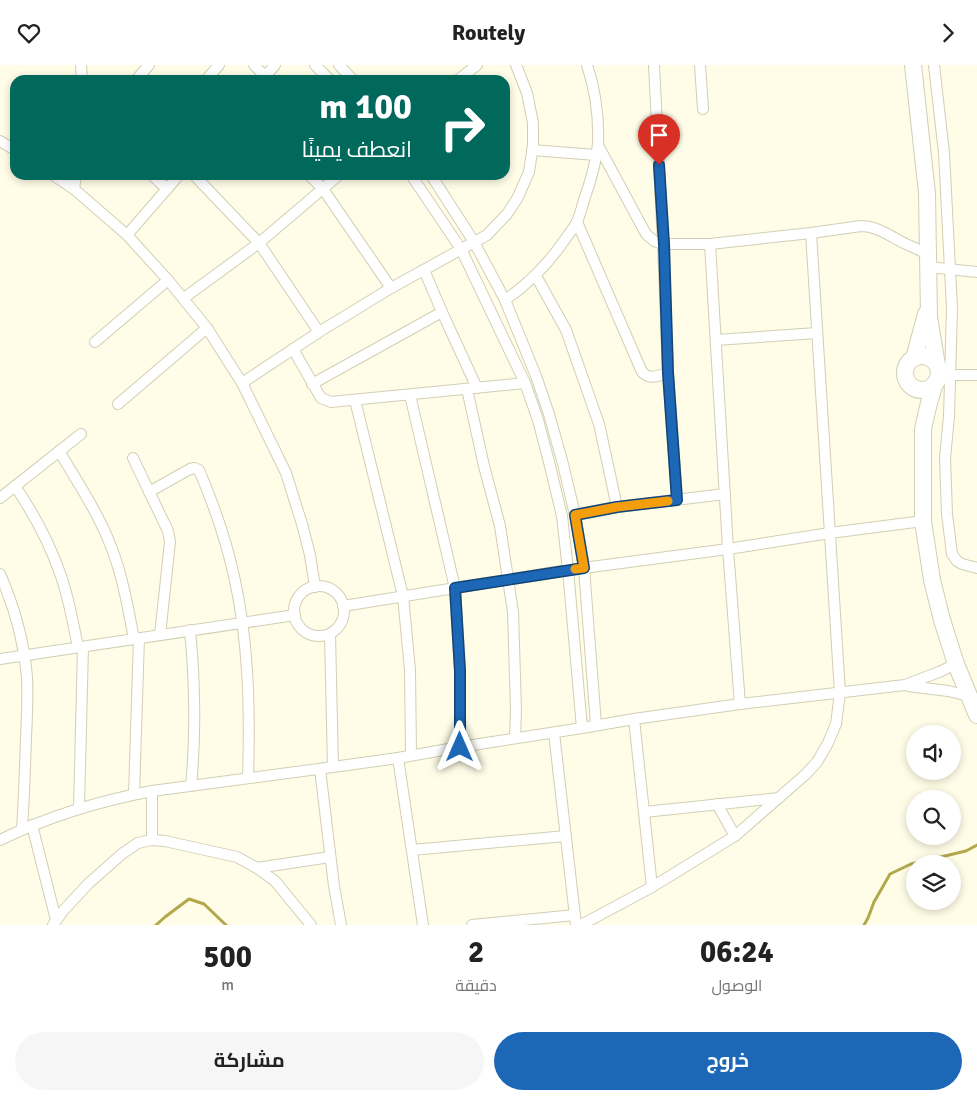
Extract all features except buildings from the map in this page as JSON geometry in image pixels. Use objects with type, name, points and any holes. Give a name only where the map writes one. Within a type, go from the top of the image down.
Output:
[{"type":"main road","points":[[913,65],[926,193],[928,302],[931,331],[940,374],[929,403],[923,429],[923,521],[932,580],[942,620],[956,664],[977,715]]},
{"type":"main road","points":[[914,358],[928,302]]},
{"type":"main road","points":[[923,429],[905,371],[909,361],[918,356],[927,356],[931,358],[940,374]]},
{"type":"main road","points":[[910,385],[920,390],[926,389],[931,387],[940,374]]},
{"type":"street","points":[[140,75],[149,65]]},
{"type":"street","points":[[210,75],[219,65]]},
{"type":"street","points":[[254,65],[262,75]]},
{"type":"street","points":[[267,75],[275,65]]},
{"type":"street","points":[[314,65],[325,75]]},
{"type":"street","points":[[339,65],[349,75]]},
{"type":"street","points":[[464,75],[477,65]]},
{"type":"street","points":[[242,383],[319,332],[391,288],[487,235],[507,214],[517,199],[529,172],[532,150],[533,123],[527,93],[516,65]]},
{"type":"street","points":[[505,300],[536,276],[557,252],[577,222],[597,150],[597,111],[591,77],[586,65]]},
{"type":"street","points":[[654,65],[664,244],[668,373],[677,500]]},
{"type":"street","points":[[700,65],[703,109]]},
{"type":"street","points":[[934,65],[944,153],[952,307],[940,374],[948,416],[945,458],[947,514],[952,554],[962,564],[977,568]]},
{"type":"street","points":[[532,150],[597,150]]},
{"type":"street","points":[[597,150],[646,234],[654,241],[664,244],[710,244],[867,226],[875,228],[905,244],[928,260],[950,270],[977,272]]},
{"type":"street","points":[[60,180],[74,189],[127,235],[207,328],[242,383],[286,473],[310,555],[315,587]]},
{"type":"street","points":[[74,189],[75,180]]},
{"type":"street","points":[[157,180],[167,189]]},
{"type":"street","points":[[127,235],[175,180]]},
{"type":"street","points":[[199,180],[259,243],[319,332]]},
{"type":"street","points":[[315,180],[323,189],[391,288]]},
{"type":"street","points":[[184,299],[259,243],[333,180]]},
{"type":"street","points":[[414,180],[461,249],[525,383],[538,420],[562,516],[582,728]]},
{"type":"street","points":[[434,180],[474,243],[505,300],[536,376],[564,464],[584,568],[596,725]]},
{"type":"street","points":[[577,222],[642,372],[647,376],[654,377],[668,373]]},
{"type":"street","points":[[582,925],[652,887],[735,836],[806,774],[828,743],[836,723],[840,693],[811,233]]},
{"type":"street","points":[[710,244],[728,549],[740,704]]},
{"type":"street","points":[[424,269],[472,388],[484,466],[500,526],[513,612],[515,739]]},
{"type":"street","points":[[536,276],[566,330],[599,424],[617,507]]},
{"type":"street","points":[[95,342],[168,281]]},
{"type":"street","points":[[312,384],[442,312]]},
{"type":"street","points":[[118,404],[207,328]]},
{"type":"street","points":[[716,340],[817,333]]},
{"type":"street","points":[[293,349],[321,398],[337,402],[525,383]]},
{"type":"street","points":[[940,374],[977,375]]},
{"type":"street","points":[[410,395],[455,588],[460,671],[460,747]]},
{"type":"street","points":[[356,400],[403,596],[410,670],[411,755]]},
{"type":"street","points":[[0,498],[81,434]]},
{"type":"street","points":[[59,451],[90,503],[113,550],[136,638],[134,794]]},
{"type":"street","points":[[133,458],[168,531],[170,541],[160,635]]},
{"type":"street","points":[[149,492],[195,468],[199,470],[215,510],[234,576],[242,623],[248,702],[248,779]]},
{"type":"street","points":[[15,486],[36,520],[53,556],[67,596],[80,647],[78,808]]},
{"type":"street","points":[[575,515],[617,507],[725,495]]},
{"type":"street","points":[[343,606],[568,570],[923,521]]},
{"type":"street","points":[[0,574],[11,602],[24,655],[27,678],[27,827],[54,923]]},
{"type":"street","points":[[322,587],[330,589],[336,593],[343,606],[342,622],[337,629],[322,636],[314,636],[307,633],[296,621],[295,605],[302,593],[308,589],[322,587]]},
{"type":"street","points":[[0,659],[295,615]]},
{"type":"street","points":[[190,630],[195,713],[190,786]]},
{"type":"street","points":[[330,633],[333,767]]},
{"type":"street","points":[[0,840],[27,827],[78,808],[134,794],[398,758],[634,719],[740,704],[905,685],[939,673],[956,664]]},
{"type":"street","points":[[905,685],[969,696]]},
{"type":"street","points":[[634,719],[652,887]]},
{"type":"street","points":[[472,925],[576,920],[554,733]]},
{"type":"street","points":[[398,758],[423,925]]},
{"type":"street","points":[[320,769],[330,857],[341,925]]},
{"type":"street","points":[[152,791],[152,840]]},
{"type":"street","points":[[644,812],[779,798]]},
{"type":"street","points":[[717,804],[735,836]]},
{"type":"street","points":[[412,850],[566,836]]},
{"type":"street","points":[[54,923],[88,884],[123,853],[138,843],[152,840],[165,841],[237,857],[275,881],[311,925]]},
{"type":"street","points":[[257,868],[330,857]]},
{"type":"waterway","points":[[864,925],[874,902],[890,874],[911,864],[966,851],[977,845]]},
{"type":"waterway","points":[[156,925],[189,899],[204,904],[226,925]]},
{"type":"slow traffic","points":[[575,569],[584,568],[575,515],[617,507],[668,501]]},
{"type":"route","points":[[460,747],[460,671],[455,588],[584,568],[575,515],[617,507],[677,500],[668,373],[664,244],[659,165]]}]
